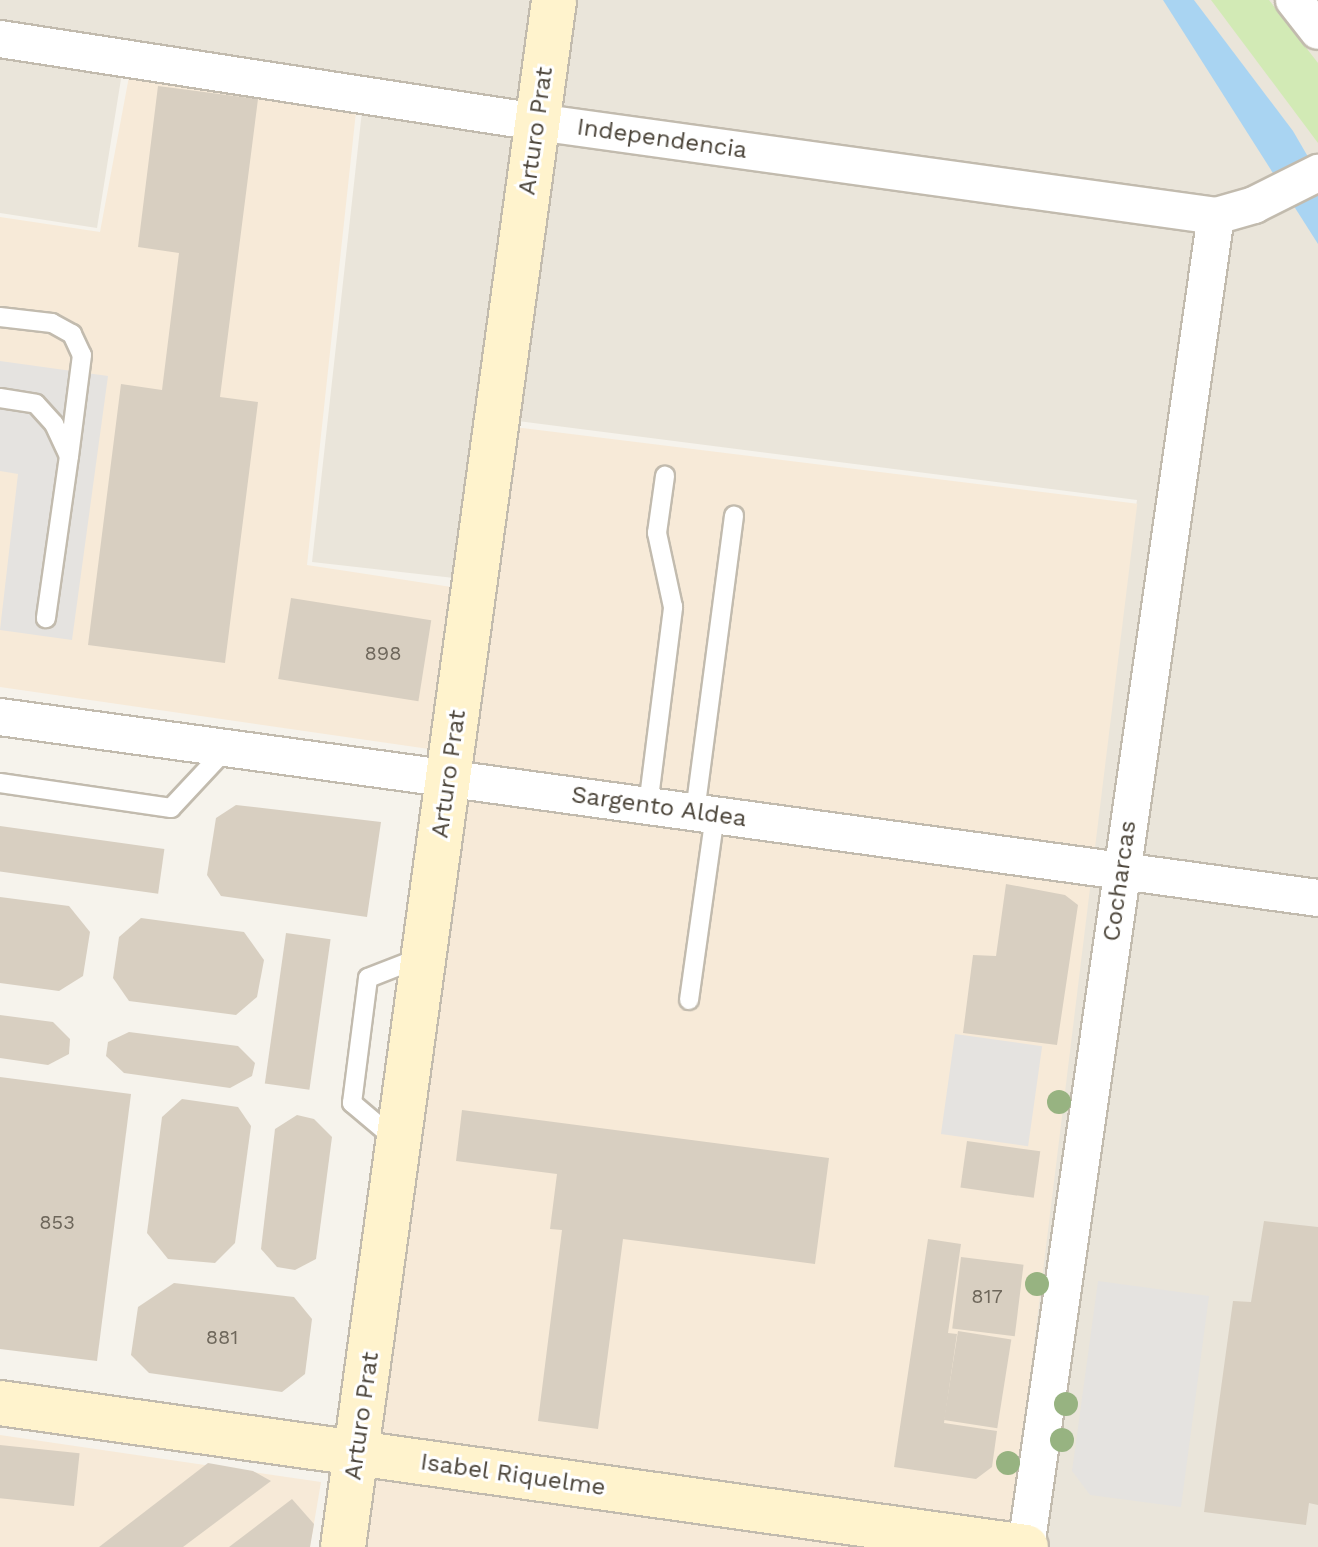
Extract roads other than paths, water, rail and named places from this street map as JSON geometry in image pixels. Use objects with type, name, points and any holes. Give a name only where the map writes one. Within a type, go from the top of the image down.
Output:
[{"type":"street","name":"Arturo Prat","points":[[343,1547],[554,0]]},
{"type":"street","points":[[1294,0],[1318,31]]},
{"type":"street","name":"Independencia","points":[[0,39],[537,122],[1216,216],[1270,197],[1318,173]]},
{"type":"street","name":"Cocharcas","points":[[1026,1547],[1216,216]]},
{"type":"street","name":"Sargento Aldea","points":[[0,717],[1318,898]]},
{"type":"street","name":"Isabel Riquelme","points":[[0,1403],[1026,1547]]},
{"type":"lane","points":[[0,317],[52,323],[72,334],[82,355],[46,618]]},
{"type":"lane","points":[[0,398],[36,404],[54,424],[69,456]]},
{"type":"lane","points":[[648,806],[673,607],[657,533],[665,476]]},
{"type":"lane","points":[[689,1000],[734,516]]},
{"type":"lane","points":[[0,783],[171,808],[227,748]]},
{"type":"water","points":[[1163,0],[1194,0],[1293,131],[1318,174],[1318,244]]}]
